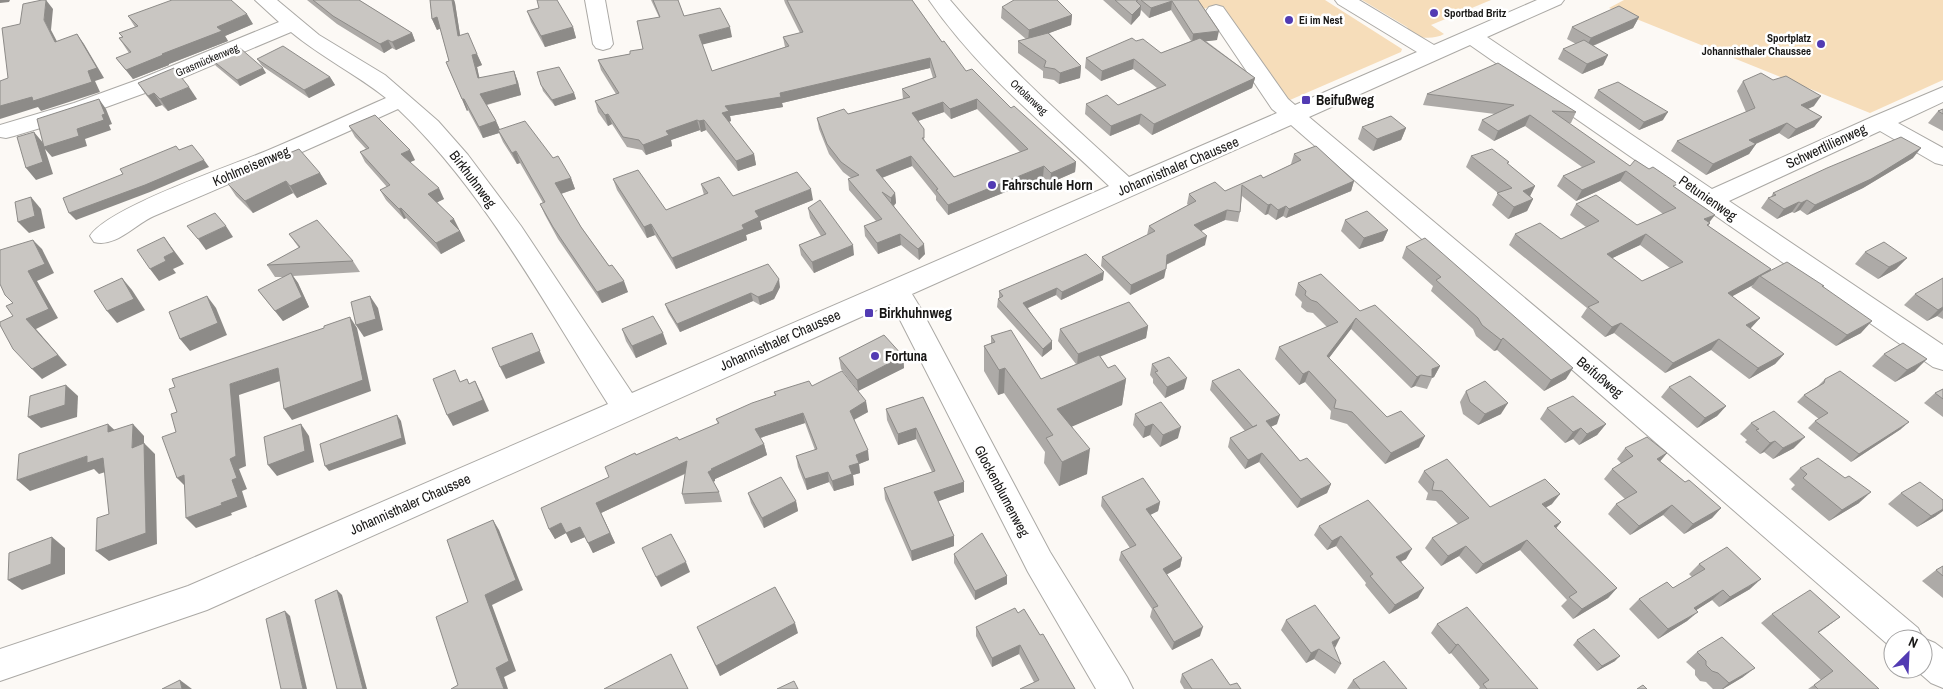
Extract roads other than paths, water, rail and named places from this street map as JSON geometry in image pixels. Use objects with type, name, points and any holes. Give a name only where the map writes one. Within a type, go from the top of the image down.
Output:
[{"type":"street","name":"Birkhuhnweg","points":[[266,0],[312,39],[377,80],[430,126],[460,160],[512,232],[626,408]]},
{"type":"street","points":[[595,0],[603,44]]},
{"type":"street","name":"Ortolanweg","points":[[939,0],[975,44],[1008,78],[1126,188]]},
{"type":"street","points":[[1345,0],[1434,54]]},
{"type":"street","name":"Johannisthaler Chaussee","points":[[0,665],[195,600],[626,408],[1554,0]]},
{"type":"street","name":"Beifußweg","points":[[1216,11],[1280,104],[1894,629]]},
{"type":"street","name":"Grasmückenweg","points":[[6,131],[82,108],[148,84],[293,24]]},
{"type":"street","name":"Petunienweg","points":[[1473,37],[1943,360]]},
{"type":"street","name":"Schwertlilienweg","points":[[1710,200],[1943,94]]},
{"type":"street","name":"Kohlmeisenweg","points":[[104,236],[133,215],[280,154],[401,99]]},
{"type":"street","points":[[1880,122],[1943,158]]},
{"type":"street","name":"Glockenblumenweg","points":[[894,290],[908,309],[1039,562],[1115,689]]},
{"type":"street","points":[[1933,662],[1943,671]]},
{"type":"place","name":"Sportbad Britz","points":[[1434,13]]},
{"type":"place","name":"Ei im Nest","points":[[1289,20]]},
{"type":"place","name":"Sportplatz Johannisthaler Chaussee","points":[[1821,44]]},
{"type":"place","name":"Beifußweg","points":[[1306,100]]},
{"type":"place","name":"Fahrschule Horn","points":[[992,185]]},
{"type":"place","name":"Birkhuhnweg","points":[[869,313]]},
{"type":"place","name":"Fortuna","points":[[875,356]]}]
